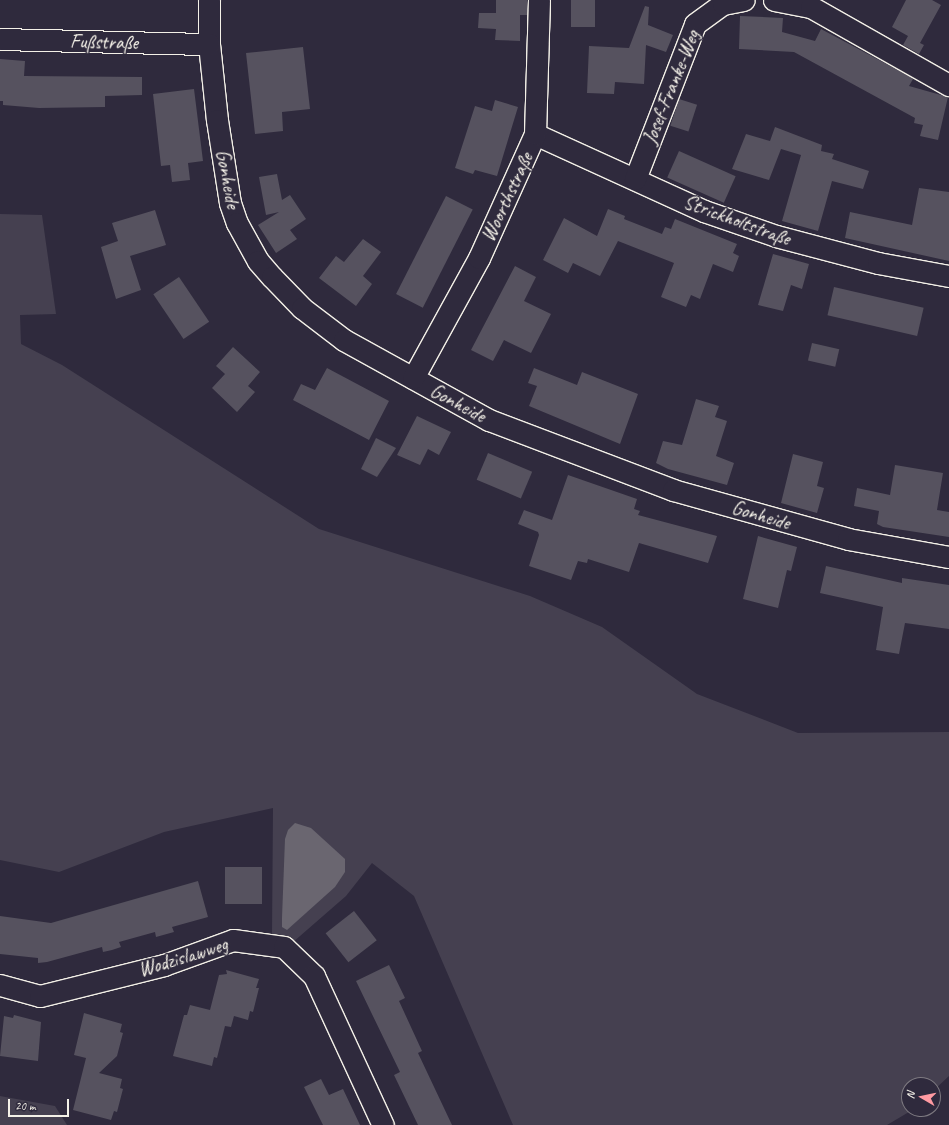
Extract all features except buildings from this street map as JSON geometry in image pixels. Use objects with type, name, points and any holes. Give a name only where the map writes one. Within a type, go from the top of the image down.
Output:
[{"type":"street","name":"Gonheide","points":[[208,0],[209,44],[230,203],[246,242],[258,261],[302,308],[344,340],[489,420],[673,490],[848,539],[949,557]]},
{"type":"street","name":"Woorthstraße","points":[[405,374],[479,258],[535,134],[539,0]]},
{"type":"street","name":"Josef-Franke-Weg","points":[[635,179],[694,24],[722,4],[744,0]]},
{"type":"street","points":[[774,0],[811,7],[949,85]]},
{"type":"street","name":"Fußstraße","points":[[0,39],[209,44]]},
{"type":"street","name":"Strickholtstraße","points":[[535,134],[704,211],[776,236],[878,263],[949,276]]},
{"type":"street","name":"Wodzislawweg","points":[[0,985],[40,996],[164,965],[233,940],[284,947],[314,976],[383,1125]]},
{"type":"shaded area","points":[[0,214],[42,215],[56,314],[20,315],[21,344],[62,365],[319,529],[530,596],[602,627],[697,694],[798,733],[949,732],[949,1076],[941,1084],[941,1077],[901,1077],[901,1117],[887,1125],[513,1125],[414,896],[372,863],[346,896],[292,943],[272,934],[273,808],[164,832],[59,872],[0,860]]},
{"type":"shaded area","points":[[295,823],[311,828],[345,859],[345,872],[335,887],[287,930],[282,927],[285,839],[288,830]]},
{"type":"shaded area","points":[[0,1096],[55,1106],[67,1125],[0,1125]]}]
